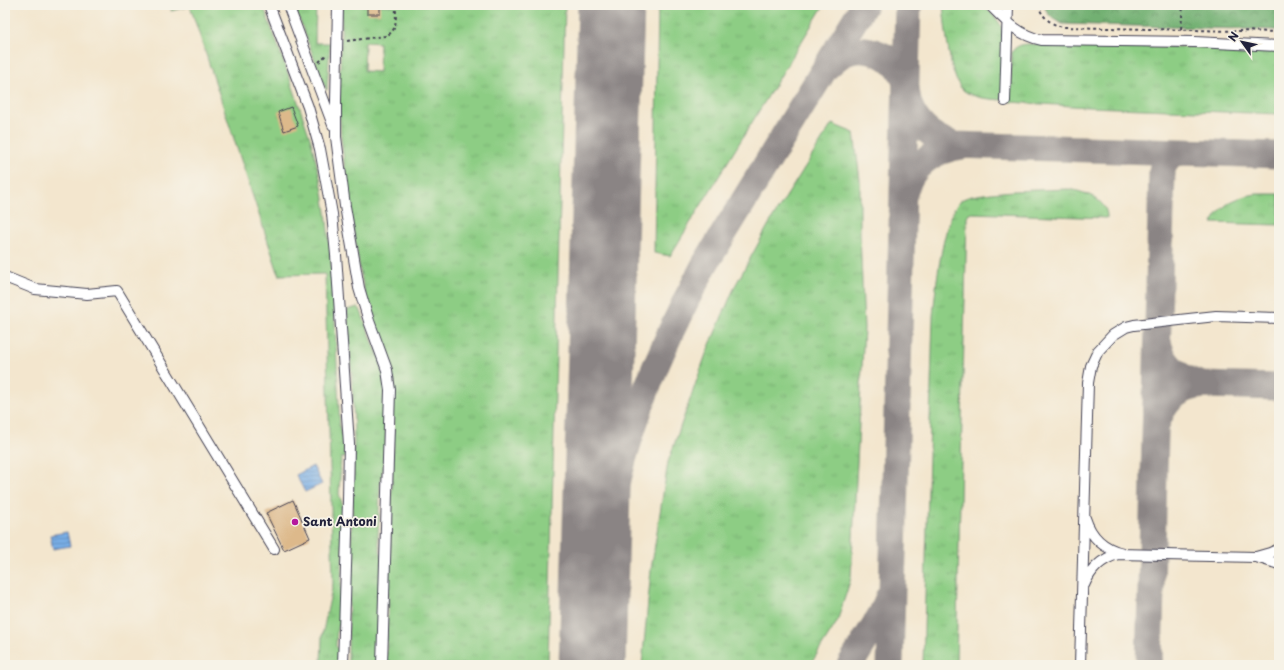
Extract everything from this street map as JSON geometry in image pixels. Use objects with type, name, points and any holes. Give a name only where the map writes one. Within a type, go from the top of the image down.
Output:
[{"type":"street","points":[[269,5],[308,107],[320,149],[332,214],[348,444],[348,501],[343,665]]},
{"type":"street","points":[[288,5],[336,137]]},
{"type":"street","points":[[338,5],[336,137],[344,206],[355,270],[369,321],[387,370],[390,390],[382,665]]},
{"type":"street","points":[[990,5],[1024,35],[1042,40],[1195,42],[1279,46]]},
{"type":"street","points":[[1005,100],[1008,5]]},
{"type":"street","points":[[5,277],[36,289],[87,294],[117,291],[274,549]]},
{"type":"street","points":[[1080,665],[1088,383],[1094,358],[1098,351],[1107,339],[1119,330],[1134,325],[1216,316],[1279,318]]},
{"type":"street","points":[[1084,515],[1088,526],[1098,541],[1108,548],[1125,553],[1256,556],[1270,553],[1279,549]]},
{"type":"street","points":[[1082,591],[1088,576],[1098,564],[1113,556],[1125,553]]},
{"type":"street","points":[[1256,556],[1278,564]]},
{"type":"path","points":[[312,69],[337,46],[345,42],[390,35],[394,31],[395,27],[396,5]]},
{"type":"path","points":[[1038,5],[1046,19],[1052,24],[1060,26],[1279,32]]},
{"type":"path","points":[[1181,29],[1184,5]]},
{"type":"green space","points":[[172,5],[263,5],[311,141],[322,186],[326,212],[333,278],[340,430],[345,444],[345,458],[341,458],[339,494],[344,509],[340,625],[337,628],[336,646],[339,650],[338,665],[321,665],[322,636],[333,584],[325,274],[279,275],[190,6],[171,11]]},
{"type":"green space","points":[[294,5],[316,5],[315,43],[330,43],[327,90],[326,90]]},
{"type":"green space","points":[[342,5],[565,5],[548,665],[386,665],[394,424],[360,271],[349,203],[341,137],[339,103]],"holes":[[[365,42],[380,43],[379,72],[364,71]]]},
{"type":"green space","points":[[658,5],[824,5],[670,256],[654,253]]},
{"type":"green space","points":[[943,5],[983,5],[1000,24],[1004,49],[1002,100],[981,98],[971,95],[963,90],[958,84],[948,50]]},
{"type":"green space","points":[[1044,5],[1279,5],[1279,30],[1063,24],[1051,17]]},
{"type":"green space","points":[[1026,44],[1279,49],[1279,114],[1088,107],[1010,102],[1012,52],[1017,47]]},
{"type":"green space","points":[[832,124],[854,133],[860,180],[860,234],[864,328],[851,578],[837,622],[810,665],[642,665],[651,570],[668,462],[706,354],[735,286],[769,224]]},
{"type":"green space","points":[[1069,189],[1088,194],[1099,201],[1104,206],[1107,218],[972,213],[967,217],[956,665],[923,665],[933,316],[938,272],[945,235],[956,206],[963,199],[970,196],[1026,190]]},
{"type":"green space","points":[[1256,194],[1279,194],[1279,225],[1212,223],[1220,211],[1230,202],[1241,197]]},
{"type":"green space","points":[[358,307],[386,377],[386,452],[380,486],[378,539],[382,559],[379,665],[348,665],[354,443],[353,393],[347,310]]},
{"type":"water","points":[[313,466],[322,484],[305,492],[296,475]]},
{"type":"water","points":[[67,532],[70,546],[53,549],[50,535]]},
{"type":"building","points":[[367,5],[380,5],[380,14],[367,14]]},
{"type":"building","points":[[291,107],[298,126],[284,131],[278,112]]},
{"type":"building","name":"Sant Antoni","points":[[293,500],[310,538],[284,550],[266,513]]},
{"type":"taxiway","points":[[594,665],[602,566],[607,533],[622,463],[644,394],[672,328],[705,264],[864,5]]},
{"type":"taxiway","points":[[890,665],[908,5]]},
{"type":"taxiway","points":[[828,66],[840,56],[853,51],[871,51],[887,58],[894,63],[904,77],[909,104],[920,123],[933,135],[943,141],[955,145],[1279,155]]},
{"type":"taxiway","points":[[904,194],[907,183],[912,174],[925,160],[943,151],[963,146]]},
{"type":"taxiway","points":[[1149,665],[1162,171],[1168,158],[1181,152]]},
{"type":"taxiway","points":[[1156,425],[1163,409],[1173,397],[1186,389],[1203,385],[1187,379],[1168,365],[1160,350],[1158,342]]},
{"type":"taxiway","points":[[1203,385],[1279,387]]},
{"type":"taxiway","points":[[850,665],[882,613],[889,596]]},
{"type":"runway","points":[[592,665],[611,5]]},
{"type":"place","name":"Sant Antoni","points":[[295,522]]}]
